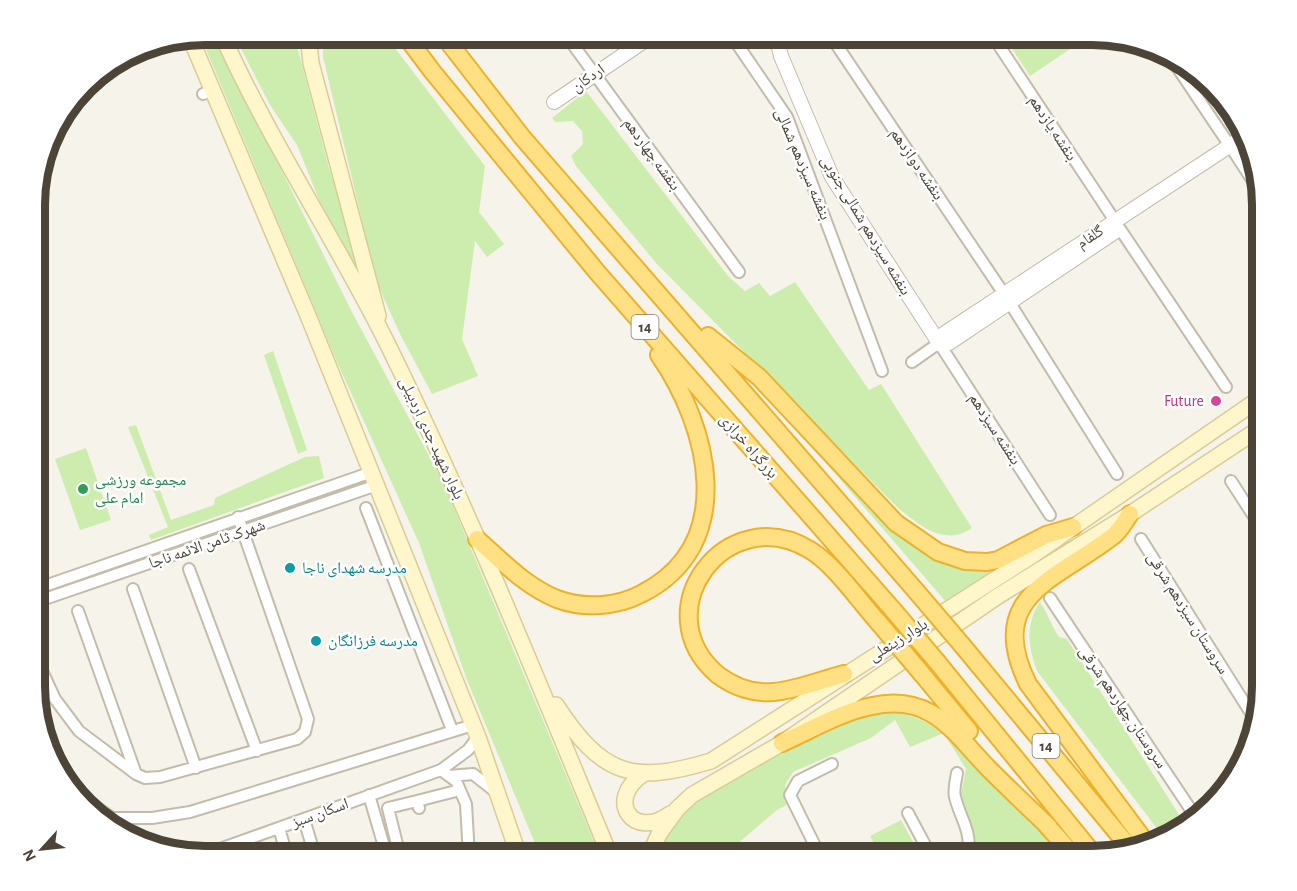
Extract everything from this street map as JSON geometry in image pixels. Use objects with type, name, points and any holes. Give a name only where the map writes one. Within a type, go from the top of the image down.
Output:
[{"type":"highway","name":"بزرگراه خرازی","points":[[412,45],[597,272],[894,610],[1087,846]]},
{"type":"highway","name":"بزرگراه خرازی","points":[[452,45],[522,137],[673,308],[916,591],[1125,843]]},
{"type":"highway","points":[[477,539],[541,591],[572,603],[602,605],[634,598],[659,584],[678,566],[698,533],[706,504],[706,485],[704,459],[689,410],[667,367],[597,272]]},
{"type":"highway","points":[[673,308],[759,377],[896,523],[938,552],[965,561],[998,560],[1046,535],[1073,526]]},
{"type":"highway","points":[[1130,514],[1115,535],[1035,588],[1017,617],[1015,640],[1017,661],[1028,684],[1143,838]]},
{"type":"highway","points":[[844,674],[773,692],[740,688],[724,680],[702,658],[689,627],[692,592],[706,565],[726,549],[748,539],[772,538],[793,542],[812,551],[824,561],[879,623],[1065,846]]},
{"type":"highway","points":[[782,742],[865,707],[895,704],[923,708],[948,724],[989,769],[1049,827]]},
{"type":"main road","name":"بلوار شهید جدی اردبیلی","points":[[228,45],[300,187],[386,342],[448,468],[539,680],[606,846]]},
{"type":"main road","points":[[309,45],[311,63],[386,342]]},
{"type":"main road","points":[[193,46],[207,93],[309,318],[374,478],[475,731],[516,846]]},
{"type":"main road","name":"بلوار زینعلی","points":[[539,680],[578,738],[611,764],[643,774],[675,771],[711,760],[1073,526],[1252,404]]},
{"type":"main road","name":"بلوار زینعلی","points":[[654,846],[659,834],[692,795],[782,742],[998,596],[1130,514],[1252,433]]},
{"type":"main road","points":[[643,774],[633,780],[624,796],[628,812],[634,820],[643,824],[653,824],[678,809]]},
{"type":"street","name":"بنفشه چهاردهم","points":[[573,45],[739,272]]},
{"type":"street","name":"اردکان","points":[[554,102],[637,45]]},
{"type":"street","name":"بنفشه سیزدهم شمالی","points":[[739,45],[787,117],[882,371]]},
{"type":"street","name":"بنفشه سیزدهم شمالی جنوبی","points":[[778,45],[832,177],[939,343]]},
{"type":"street","name":"بنفشه دوازدهم","points":[[837,45],[1007,298],[1117,474]]},
{"type":"street","name":"بنفشه یازدهم","points":[[999,45],[1226,387]]},
{"type":"street","points":[[1180,71],[1249,176]]},
{"type":"street","name":"گلفام","points":[[912,362],[939,343],[942,334],[1007,298],[1238,143]]},
{"type":"street","name":"گلفام","points":[[1232,149],[1240,146]]},
{"type":"street","name":"بنفشه سیزدهم","points":[[939,343],[1050,515]]},
{"type":"street","name":"شهرک ثامن الائمه ناجا","points":[[45,586],[238,517],[374,478]]},
{"type":"street","name":"شهرک ثامن الائمه ناجا","points":[[45,599],[243,532],[374,478]]},
{"type":"street","points":[[1231,481],[1252,514]]},
{"type":"street","points":[[366,508],[452,730]]},
{"type":"street","points":[[45,680],[63,713],[79,731],[136,774],[145,778],[160,777],[196,768],[297,739],[305,732],[308,719],[238,517]]},
{"type":"street","name":"سروستان سیزدهم شرقی","points":[[1141,539],[1250,711]]},
{"type":"street","points":[[189,569],[256,751]]},
{"type":"street","points":[[54,583],[57,595]]},
{"type":"street","points":[[134,589],[196,768]]},
{"type":"street","name":"سروستان چهاردهم شرقی","points":[[1050,598],[1192,811]]},
{"type":"street","points":[[78,611],[136,774]]},
{"type":"street","points":[[115,818],[152,818],[190,812],[452,730],[475,731]]},
{"type":"street","name":"اسکان سبز","points":[[445,773],[468,750],[475,731]]},
{"type":"street","points":[[815,846],[790,795],[798,782],[832,764]]},
{"type":"street","points":[[957,772],[954,795],[968,829],[971,846]]},
{"type":"street","points":[[445,773],[456,781],[466,804],[468,846]]},
{"type":"street","name":"اسکان سبز","points":[[228,846],[369,795],[445,773],[473,774],[497,792]]},
{"type":"street","points":[[398,846],[388,808],[418,805],[460,790]]},
{"type":"street","points":[[369,795],[380,846]]},
{"type":"street","points":[[908,813],[926,846]]},
{"type":"street","points":[[304,819],[313,846]]},
{"type":"street","points":[[279,828],[284,846]]},
{"type":"green space","points":[[204,45],[219,45],[352,312],[442,480],[596,846],[535,846],[467,680],[419,543],[337,362]]},
{"type":"green space","points":[[239,45],[292,45],[298,50],[329,168],[372,303],[320,202],[297,145],[270,105]]},
{"type":"green space","points":[[323,45],[393,45],[485,166],[479,212],[504,244],[487,257],[475,241],[462,339],[478,376],[432,394],[401,336],[377,283],[323,57]]},
{"type":"green space","points":[[1010,45],[1076,45],[1030,76]]},
{"type":"green space","points":[[586,91],[728,276],[745,291],[759,283],[770,296],[795,282],[869,390],[881,384],[972,528],[962,533],[942,535],[924,527],[898,508],[656,263],[576,166],[571,156],[583,144],[582,131],[573,121],[555,122],[552,118]]},
{"type":"green space","points":[[273,351],[307,450],[298,454],[264,355]]},
{"type":"green space","points":[[754,380],[885,518],[949,561],[1029,550],[947,603]]},
{"type":"green space","points":[[136,425],[171,520],[214,505],[215,498],[305,457],[319,456],[324,478],[151,540],[149,535],[168,527],[128,427]]},
{"type":"green space","name":"مجموعه ورزشی امام علی","points":[[86,448],[111,520],[80,530],[55,459]]},
{"type":"green space","points":[[1040,602],[1059,637],[1067,639],[1181,818],[1172,825],[1159,831],[1037,671],[1030,644],[1030,627]]},
{"type":"green space","points":[[887,711],[917,718],[944,733],[910,747],[895,720],[871,738],[793,772],[785,785],[788,804],[777,810],[735,846],[662,846],[678,819],[700,799],[746,770],[850,719]]},
{"type":"green space","points":[[948,734],[996,781],[1053,846],[978,846],[960,799],[966,769],[948,740]]},
{"type":"green space","points":[[901,820],[915,846],[898,846],[897,844],[875,846],[870,836]]},
{"type":"place","name":"Future","points":[[1216,401]]},
{"type":"place","name":"مجموعه ورزشی امام علی","points":[[83,489]]},
{"type":"place","name":"مدرسه شهدای ناجا","points":[[290,568]]},
{"type":"place","name":"مدرسه فرزانگان","points":[[316,641]]}]
